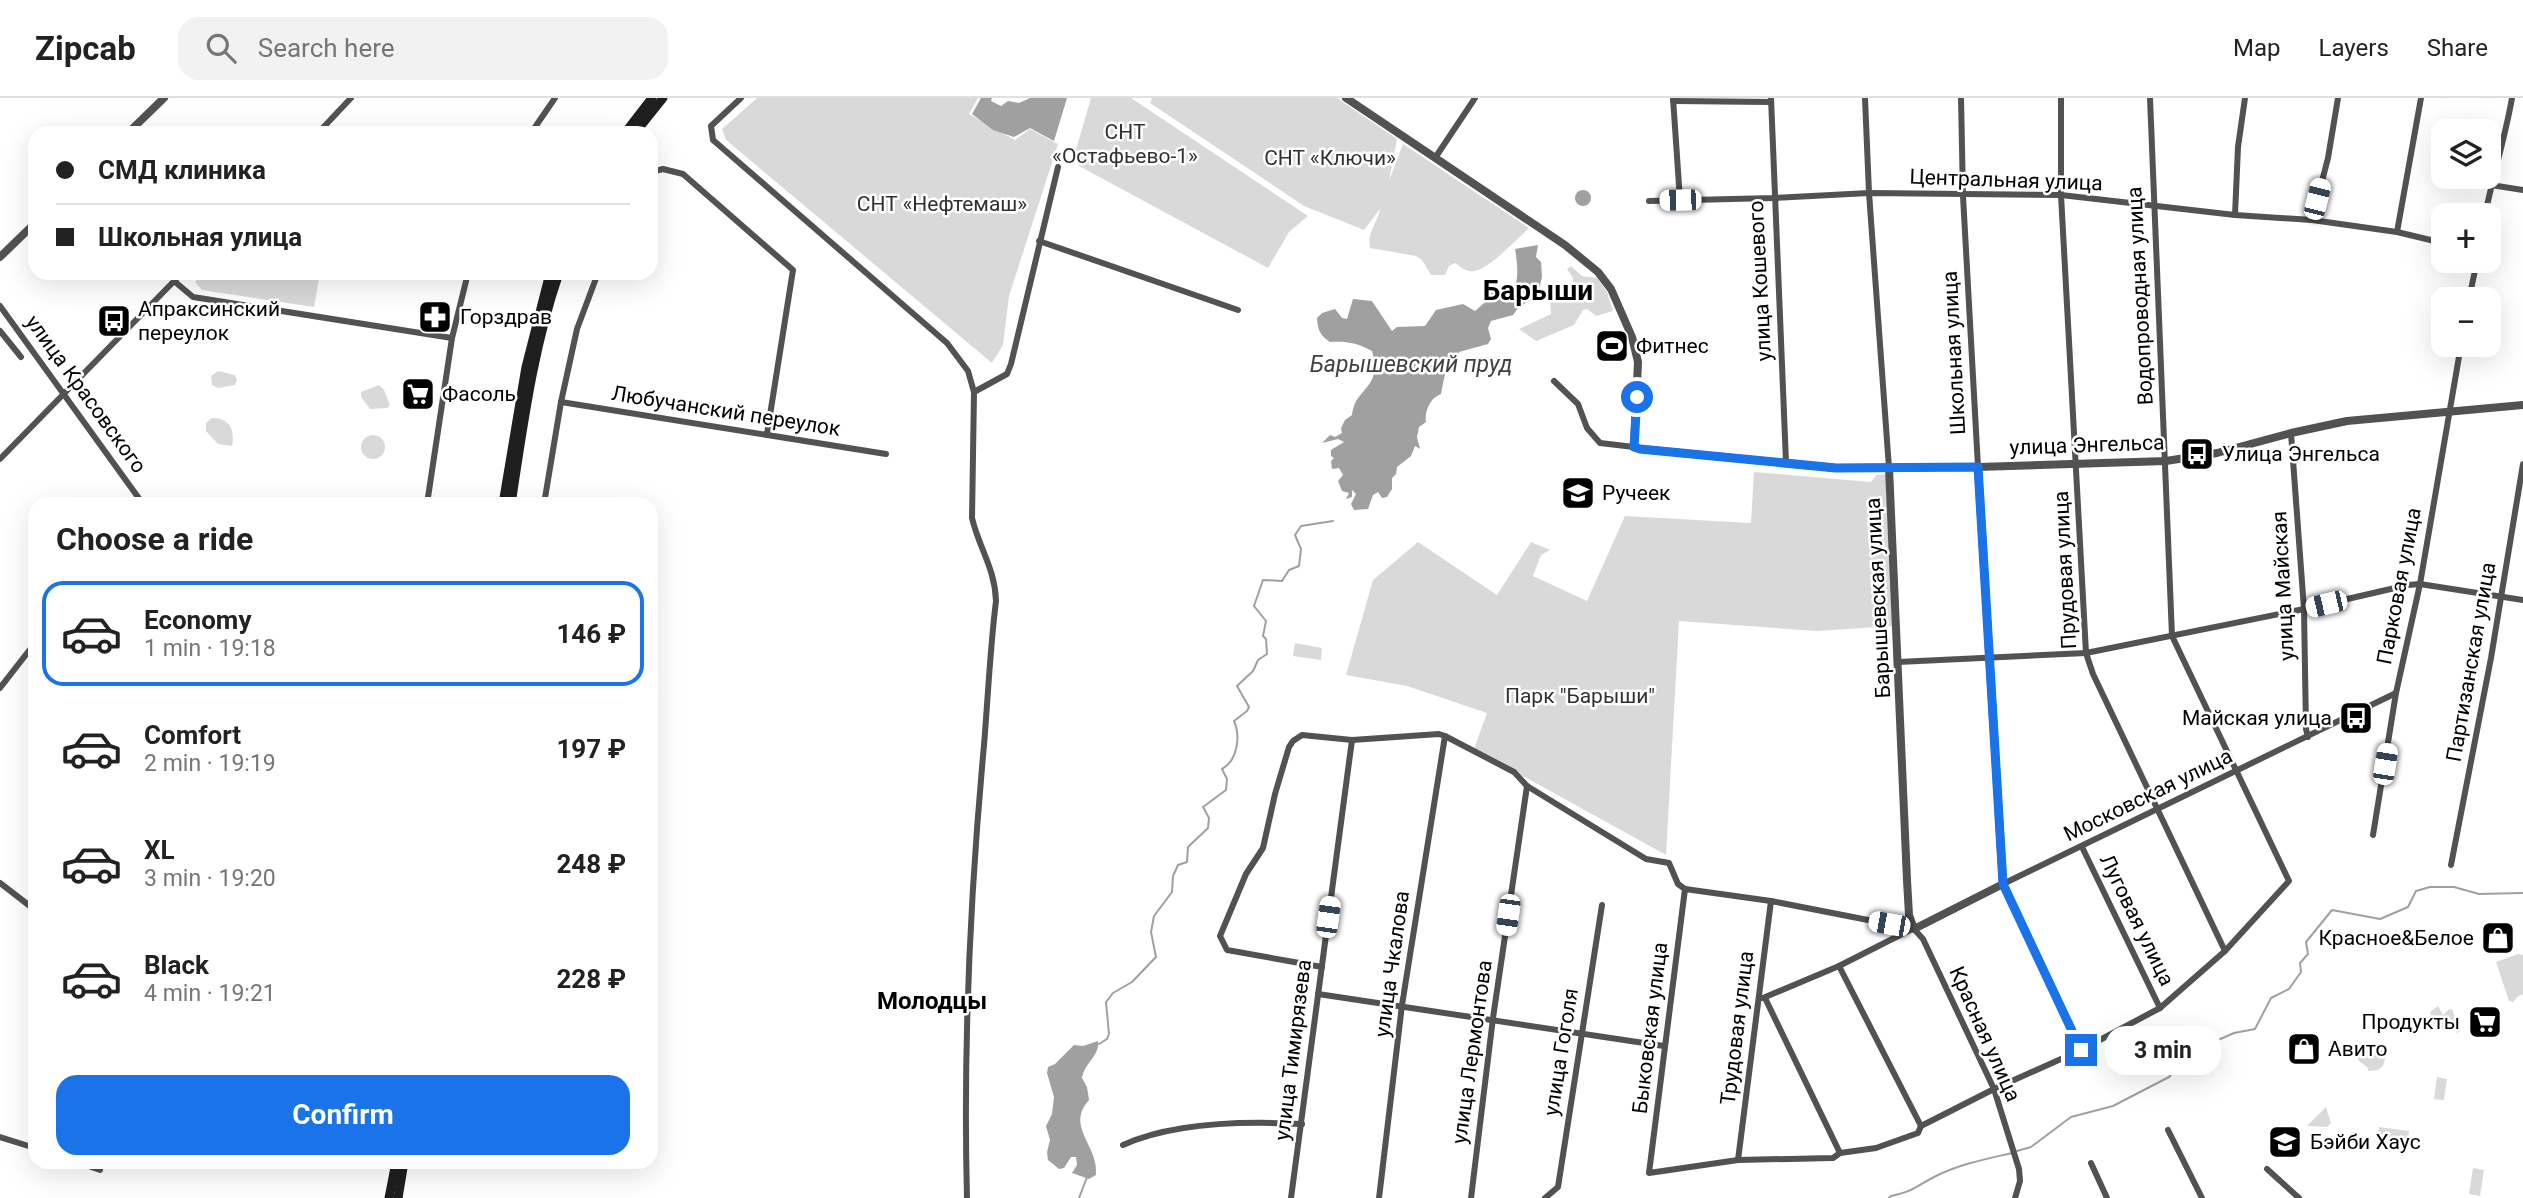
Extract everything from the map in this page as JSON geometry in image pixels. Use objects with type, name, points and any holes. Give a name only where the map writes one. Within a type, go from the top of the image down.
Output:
[{"type":"main road","points":[[630,126],[652,98]]},
{"type":"main road","points":[[641,126],[663,98]]},
{"type":"main road","points":[[504,497],[526,367],[548,280]]},
{"type":"main road","points":[[512,497],[532,372],[557,280]]},
{"type":"main road","points":[[389,1198],[395,1169]]},
{"type":"main road","points":[[398,1198],[403,1169]]},
{"type":"street","points":[[135,126],[164,98]]},
{"type":"street","points":[[324,126],[351,98]]},
{"type":"street","points":[[536,126],[555,98]]},
{"type":"street","points":[[741,98],[711,126],[713,139],[947,343],[964,363],[974,392],[972,518],[976,538],[987,555],[995,581],[996,601],[967,973],[967,1198]]},
{"type":"street","points":[[1346,98],[1586,260],[1598,272],[1611,289],[1637,352],[1634,447]]},
{"type":"street","points":[[1435,158],[1475,98]]},
{"type":"street","name":"Барышевская улица","points":[[1865,98],[1869,193],[1889,468],[1909,915],[1914,929]]},
{"type":"street","name":"Школьная улица","points":[[1961,98],[1963,196],[2003,884],[2081,1050]]},
{"type":"street","name":"Прудовая улица","points":[[2061,98],[2061,195],[2086,653],[2092,674],[2225,951]]},
{"type":"street","name":"Водопроводная улица","points":[[2150,98],[2172,636],[2289,881],[2225,951]]},
{"type":"street","points":[[2235,215],[2238,147],[2245,98]]},
{"type":"street","points":[[2312,220],[2328,158],[2338,98]]},
{"type":"street","points":[[2397,232],[2421,98]]},
{"type":"street","points":[[2501,151],[2512,98]]},
{"type":"street","points":[[1680,200],[1673,99],[1771,100]]},
{"type":"street","name":"улица Кошевого","points":[[1771,100],[1786,461]]},
{"type":"street","points":[[974,392],[1007,373],[1011,364],[1058,167]]},
{"type":"street","points":[[658,170],[683,174],[793,270],[767,434]]},
{"type":"street","points":[[2501,186],[2523,190]]},
{"type":"street","name":"Центральная улица","points":[[1649,201],[1869,193],[2061,195],[2235,215],[2312,220],[2397,232],[2431,240]]},
{"type":"street","points":[[0,257],[28,230]]},
{"type":"street","points":[[1040,241],[1238,310]]},
{"type":"street","points":[[427,497],[452,338],[466,280]]},
{"type":"street","points":[[545,497],[577,328],[595,280]]},
{"type":"street","points":[[0,458],[66,394],[174,281],[193,297],[452,338]]},
{"type":"street","name":"улица Красовского","points":[[0,306],[138,497]]},
{"type":"street","points":[[0,331],[21,357]]},
{"type":"street","name":"Парковая улица","points":[[2373,835],[2396,693],[2420,584],[2459,357]]},
{"type":"street","name":"улица Энгельса","points":[[1554,381],[1578,404],[1587,428],[1600,443],[1836,468],[2166,461],[2217,453],[2347,421],[2523,405]]},
{"type":"street","name":"Любучанский переулок","points":[[561,402],[886,454]]},
{"type":"street","name":"улица Майская","points":[[2291,433],[2304,609],[2308,737]]},
{"type":"street","name":"Партизанская улица","points":[[2451,865],[2502,596],[2523,464]]},
{"type":"street","points":[[1898,662],[2086,653],[2304,609],[2408,584],[2523,600]]},
{"type":"street","points":[[0,688],[28,652]]},
{"type":"street","name":"Московская улица","points":[[1914,929],[2396,693]]},
{"type":"street","points":[[1322,967],[1227,950],[1220,936],[1246,874],[1263,848],[1289,747],[1302,735],[1352,740],[1439,734],[1514,772],[1527,786],[1646,859],[1669,863],[1678,884],[1685,889],[1771,901],[1914,929]]},
{"type":"street","name":"улица Чкалова","points":[[1379,1198],[1402,1005],[1445,736]]},
{"type":"street","name":"улица Тимирязева","points":[[1291,1198],[1352,740]]},
{"type":"street","name":"улица Лермонтова","points":[[1471,1198],[1493,1018],[1527,786]]},
{"type":"street","name":"Луговая улица","points":[[2082,847],[2160,1008]]},
{"type":"street","points":[[0,883],[28,905]]},
{"type":"street","name":"Быковская улица","points":[[1685,889],[1649,1172],[1738,1160]]},
{"type":"street","name":"Трудовая улица","points":[[1738,1160],[1762,999],[1771,901]]},
{"type":"street","name":"улица Гоголя","points":[[1545,1198],[1558,1187],[1602,905]]},
{"type":"street","points":[[1840,1153],[1762,999],[1839,966],[1914,929]]},
{"type":"street","name":"Красная улица","points":[[1914,929],[1923,939],[1994,1089],[2017,1161],[2020,1181],[2015,1198]]},
{"type":"street","points":[[1738,1160],[1832,1158],[1840,1153],[1876,1148],[1918,1133],[1921,1126],[1994,1089],[2081,1050],[2160,1008],[2225,951]]},
{"type":"street","points":[[1839,966],[1921,1126]]},
{"type":"street","points":[[1318,994],[1493,1018],[1582,1035],[1664,1046]]},
{"type":"street","points":[[1123,1145],[1146,1135],[1246,1121],[1302,1124]]},
{"type":"street","points":[[2168,1130],[2202,1198]]},
{"type":"street","points":[[0,1136],[28,1146]]},
{"type":"street","points":[[2091,1163],[2107,1198]]},
{"type":"street","points":[[2267,1169],[2299,1198]]},
{"type":"green space","name":"СНТ «Нефтемаш»","points":[[757,98],[978,98],[969,114],[1015,140],[1030,129],[1058,144],[1009,296],[1003,345],[992,363],[726,140],[722,129]]},
{"type":"green space","name":"СНТ «Остафьево-1»","points":[[1091,98],[1131,98],[1308,216],[1289,232],[1268,268],[1079,166],[1075,153]]},
{"type":"green space","name":"СНТ «Ключи»","points":[[1152,98],[1337,98],[1397,139],[1389,181],[1403,144],[1529,228],[1481,269],[1469,271],[1455,263],[1449,266],[1445,275],[1431,275],[1422,260],[1416,256],[1370,248],[1371,233],[1380,209],[1364,230],[1304,206],[1150,103]]},
{"type":"green space","points":[[1571,266],[1582,276],[1597,278],[1607,292],[1613,311],[1596,316],[1587,309],[1583,310],[1574,325],[1536,341],[1519,329],[1551,314],[1550,299],[1574,292],[1573,278],[1567,269]]},
{"type":"green space","points":[[319,280],[314,307],[202,290],[195,282]]},
{"type":"green space","points":[[218,371],[235,375],[235,385],[218,388],[212,385],[211,376]]},
{"type":"green space","points":[[379,385],[390,405],[387,408],[370,409],[361,397],[361,392]]},
{"type":"green space","points":[[212,418],[223,420],[230,426],[232,446],[218,444],[206,431],[206,423]]},
{"type":"green space","points":[[373,435],[384,442],[385,447],[378,458],[373,459],[362,452],[361,447],[368,436]]},
{"type":"green space","name":"Парк \"Барыши\"","points":[[1754,472],[1871,482],[1876,475],[1887,474],[1893,626],[1817,631],[1679,621],[1666,855],[1474,749],[1487,713],[1407,686],[1346,675],[1373,580],[1418,542],[1497,595],[1531,542],[1550,550],[1541,555],[1533,576],[1587,601],[1625,516],[1751,523]]},
{"type":"green space","points":[[1295,643],[1322,648],[1321,660],[1293,656]]},
{"type":"green space","points":[[2518,954],[2523,955],[2523,994],[2513,1002],[2509,1001],[2496,962]]},
{"type":"green space","points":[[2438,1006],[2443,1015],[2452,1009],[2460,1031],[2456,1033],[2455,1030],[2441,1029],[2434,1024],[2430,1012]]},
{"type":"green space","points":[[2369,1043],[2378,1045],[2386,1055],[2383,1066],[2378,1070],[2368,1071],[2358,1060],[2359,1050]]},
{"type":"green space","points":[[2437,1077],[2447,1079],[2444,1100],[2434,1099]]},
{"type":"green space","points":[[2326,1107],[2331,1123],[2327,1127],[2307,1126]]},
{"type":"green space","points":[[2379,1127],[2409,1131],[2407,1147],[2377,1143]]},
{"type":"green space","points":[[2473,1168],[2484,1170],[2480,1196],[2469,1194]]},
{"type":"water","points":[[981,98],[992,98],[991,101],[1001,106],[1008,101],[1019,103],[1030,98],[1067,98],[1054,141],[1030,128],[1014,137],[993,130],[972,114]]},
{"type":"water","points":[[1580,190],[1586,190],[1591,198],[1589,204],[1580,206],[1575,201],[1575,195]]},
{"type":"water","name":"Барышевский пруд","points":[[1538,245],[1536,257],[1541,262],[1542,277],[1538,293],[1513,315],[1491,321],[1488,328],[1491,339],[1488,344],[1459,352],[1447,369],[1441,394],[1431,401],[1426,422],[1419,427],[1417,437],[1420,449],[1415,446],[1411,456],[1397,467],[1392,478],[1392,489],[1387,497],[1382,498],[1378,492],[1373,495],[1368,509],[1354,510],[1351,504],[1356,494],[1352,490],[1352,497],[1346,499],[1349,493],[1342,491],[1338,481],[1343,475],[1339,468],[1332,469],[1331,461],[1334,458],[1331,456],[1331,450],[1344,442],[1338,439],[1322,443],[1330,435],[1335,437],[1342,433],[1345,420],[1352,415],[1358,398],[1371,381],[1374,373],[1372,351],[1352,343],[1330,342],[1320,332],[1317,318],[1322,313],[1335,309],[1342,318],[1347,319],[1353,299],[1372,301],[1392,331],[1397,327],[1425,326],[1436,310],[1463,304],[1475,311],[1491,297],[1491,291],[1511,293],[1517,274],[1515,249]]},
{"type":"water","points":[[1098,1041],[1097,1051],[1082,1078],[1089,1100],[1080,1119],[1081,1128],[1096,1164],[1096,1175],[1089,1179],[1072,1173],[1077,1165],[1076,1157],[1071,1157],[1064,1168],[1059,1169],[1048,1160],[1050,1140],[1046,1126],[1052,1114],[1054,1097],[1047,1073],[1048,1067],[1055,1064],[1074,1045],[1083,1046]]},
{"type":"waterway","points":[[1099,1044],[1107,1039],[1109,1034],[1106,1002],[1113,993],[1132,982],[1156,957],[1151,932],[1154,916],[1172,892],[1173,876],[1178,865],[1187,862],[1188,847],[1208,828],[1209,818],[1203,807],[1226,790],[1227,779],[1222,769],[1231,760],[1236,748],[1234,721],[1249,707],[1237,686],[1253,671],[1258,660],[1267,654],[1266,639],[1263,636],[1266,621],[1254,606],[1263,580],[1282,581],[1289,570],[1299,566],[1301,549],[1295,535],[1301,526],[1333,521]]},
{"type":"waterway","points":[[2017,1151],[2031,1147],[2071,1117],[2113,1106],[2169,1077],[2186,1057],[2200,1048],[2234,1033],[2255,1029],[2271,998],[2289,989],[2301,972],[2300,963],[2308,954],[2306,942],[2332,910],[2380,919],[2408,907],[2416,891],[2430,887],[2454,887],[2479,894],[2523,893]]},
{"type":"waterway","points":[[1889,1198],[1954,1168],[2012,1153]]},
{"type":"waterway","points":[[1079,1198],[1087,1177]]},
{"type":"place","name":"Горздрав","points":[[435,317]]},
{"type":"place","name":"Апраксинский переулок","points":[[114,321]]},
{"type":"place","name":"Фитнес","points":[[1612,346]]},
{"type":"place","name":"Фасоль","points":[[418,394]]},
{"type":"place","name":"Улица Энгельса","points":[[2197,454]]},
{"type":"place","name":"Ручеек","points":[[1578,493]]},
{"type":"place","name":"Майская улица","points":[[2356,718]]},
{"type":"place","name":"Красное&Белое","points":[[2498,938]]},
{"type":"place","name":"Продукты","points":[[2485,1022]]},
{"type":"place","name":"Авито","points":[[2304,1049]]},
{"type":"place","name":"Бэйби Хаус","points":[[2285,1142]]},
{"type":"district","name":"Барыши","points":[[1538,290]]},
{"type":"district","name":"Молодцы","points":[[932,1001]]},
{"type":"route","points":[[1637,397],[1634,447],[1640,449],[1786,461],[1836,468],[1978,467],[2003,884],[2081,1050]]}]
